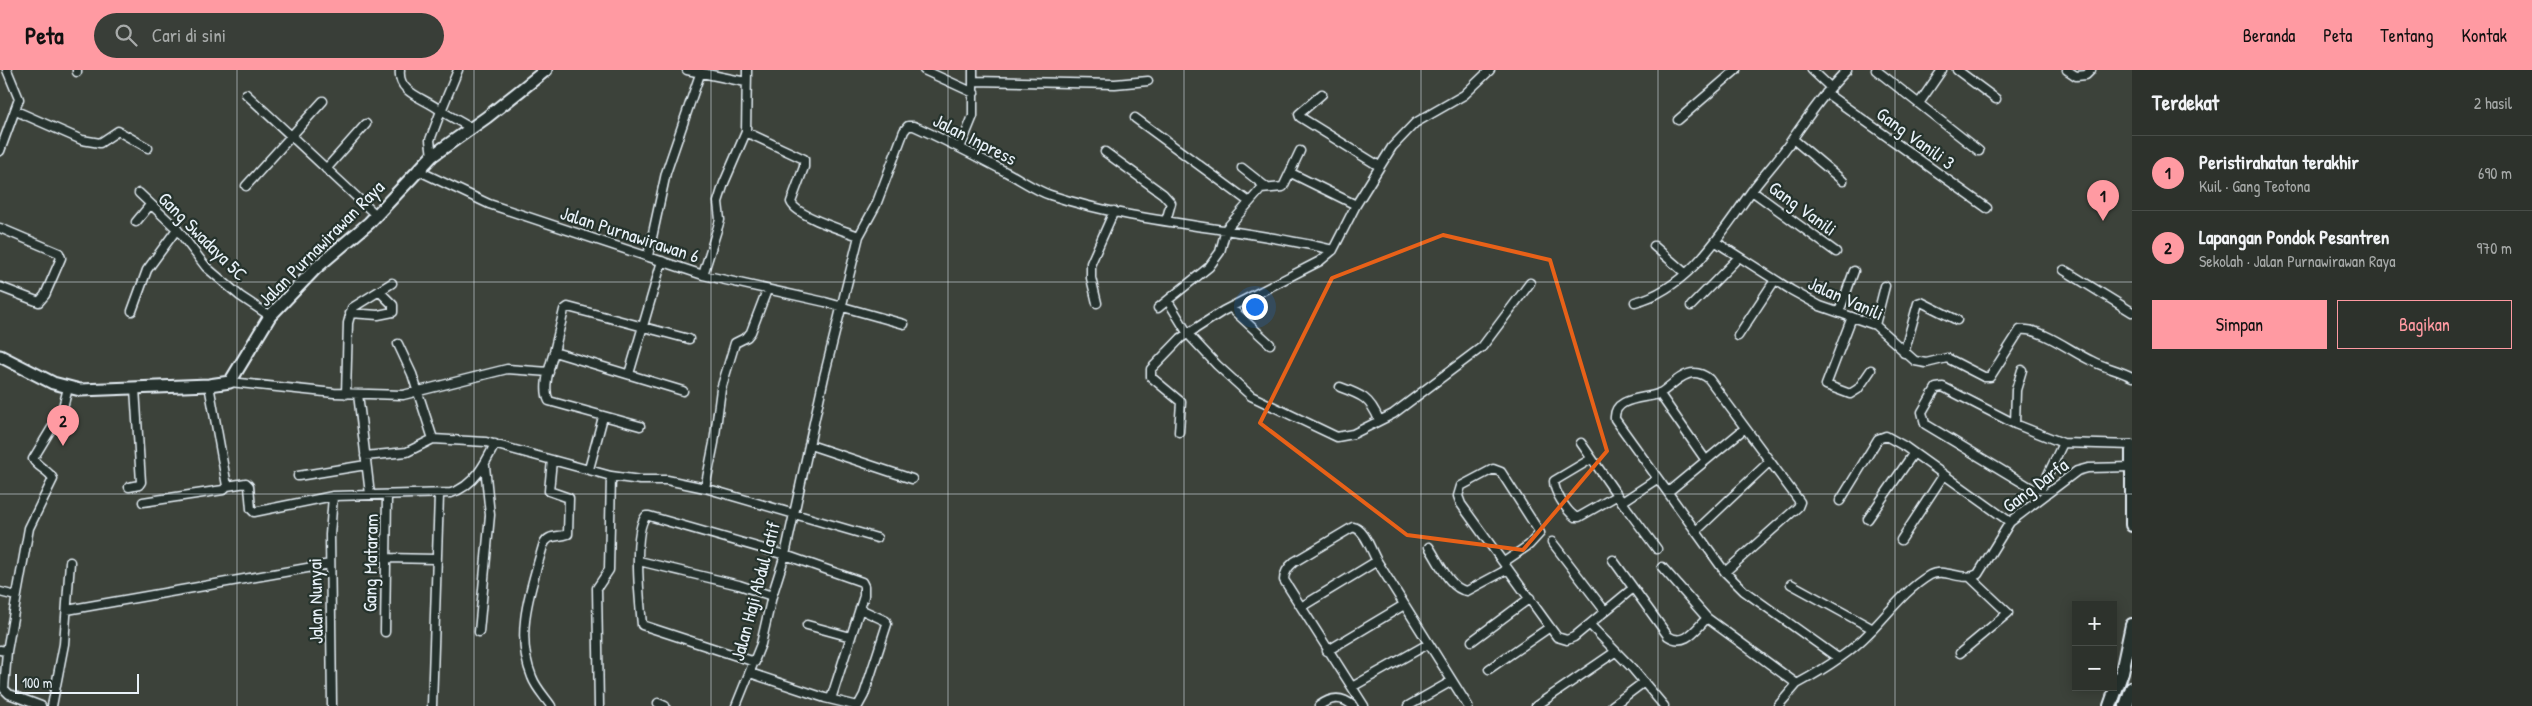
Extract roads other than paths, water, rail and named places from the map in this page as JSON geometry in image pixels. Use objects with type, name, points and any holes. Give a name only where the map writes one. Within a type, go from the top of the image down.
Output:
[{"type":"main road","points":[[2132,451],[2132,525]]},
{"type":"main road","points":[[2110,706],[2127,673],[2132,625]]},
{"type":"main road","points":[[2126,706],[2132,688]]},
{"type":"street","points":[[0,151],[19,99],[8,70]]},
{"type":"street","points":[[400,70],[399,77],[404,88],[471,128]]},
{"type":"street","points":[[432,156],[430,140],[458,70]]},
{"type":"street","name":"Jalan Purnawirawan Raya","points":[[230,382],[270,316],[316,268],[376,215],[432,156],[546,70]]},
{"type":"street","points":[[687,70],[746,82]]},
{"type":"street","points":[[703,275],[720,220],[718,202],[746,132],[747,70]]},
{"type":"street","points":[[924,70],[974,93]]},
{"type":"street","points":[[960,148],[973,116],[973,70]]},
{"type":"street","points":[[1179,432],[1181,402],[1159,385],[1150,372],[1181,338],[1231,308],[1320,261],[1333,250],[1356,204],[1392,147],[1415,124],[1464,95],[1490,70]]},
{"type":"street","points":[[1678,120],[1736,70]]},
{"type":"street","name":"Gang Vanili 3","points":[[1812,70],[1828,90],[1987,208]]},
{"type":"street","points":[[1635,302],[1655,297],[1686,273],[1716,242],[1752,191],[1793,139],[1806,118],[1847,70]]},
{"type":"street","points":[[1876,70],[1920,102],[1979,151]]},
{"type":"street","points":[[1920,102],[1942,70]]},
{"type":"street","points":[[1957,70],[1996,99]]},
{"type":"street","points":[[2067,70],[2076,76],[2086,75],[2090,70]]},
{"type":"street","points":[[648,256],[666,173],[700,74]]},
{"type":"street","points":[[974,81],[1115,84],[1148,80]]},
{"type":"street","points":[[246,94],[376,215]]},
{"type":"street","points":[[1322,94],[1299,114],[1300,117],[1379,166]]},
{"type":"street","points":[[246,186],[323,101]]},
{"type":"street","points":[[16,111],[82,140],[100,142],[118,131],[148,148]]},
{"type":"street","points":[[1135,118],[1248,201]]},
{"type":"street","points":[[326,169],[366,124]]},
{"type":"street","name":"Jalan Inpress","points":[[793,512],[859,236],[876,205],[904,131],[908,126],[914,126],[960,148],[1048,194],[1114,211],[1258,236],[1289,239],[1333,250]]},
{"type":"street","points":[[746,132],[804,159],[804,167],[791,202],[793,207],[810,217],[859,236]]},
{"type":"street","points":[[1793,139],[1844,181]]},
{"type":"street","points":[[1242,168],[1266,187],[1282,188],[1291,173],[1300,151]]},
{"type":"street","points":[[1105,152],[1163,194],[1171,203],[1166,221]]},
{"type":"street","name":"Jalan Purnawirawan 6","points":[[417,170],[489,204],[703,275],[841,307],[904,324]]},
{"type":"street","points":[[1291,173],[1356,204]]},
{"type":"street","points":[[1158,308],[1168,302],[1209,267],[1220,252],[1226,229],[1248,201],[1266,187]]},
{"type":"street","name":"Gang Vanili","points":[[1752,191],[1836,252]]},
{"type":"street","name":"Gang Swadaya 5C","points":[[139,194],[177,229],[206,268],[240,296],[270,316]]},
{"type":"street","points":[[136,222],[150,205]]},
{"type":"street","points":[[1097,303],[1091,278],[1091,263],[1114,211]]},
{"type":"street","points":[[0,228],[59,253],[61,258],[45,295],[39,302],[0,287]]},
{"type":"street","points":[[132,311],[147,270],[177,229]]},
{"type":"street","name":"Jalan Vanili","points":[[1716,242],[1820,306],[1875,325],[1904,353],[1920,363],[1947,358],[1987,378],[1994,374],[2020,330],[2026,329],[2043,335],[2092,362],[2132,377]]},
{"type":"street","points":[[1654,246],[1686,273]]},
{"type":"street","points":[[1691,306],[1739,256]]},
{"type":"street","points":[[629,374],[662,261]]},
{"type":"street","points":[[2064,270],[2132,312]]},
{"type":"street","points":[[1839,312],[1854,271]]},
{"type":"street","points":[[1738,336],[1775,280]]},
{"type":"street","points":[[346,394],[348,322],[350,313],[354,306],[392,283]]},
{"type":"street","points":[[1168,302],[1188,334],[1217,365],[1251,396],[1337,437],[1353,434],[1393,414],[1482,347],[1530,283]]},
{"type":"street","points":[[1875,325],[1885,286]]},
{"type":"street","points":[[705,488],[714,443],[721,389],[735,343],[747,337],[767,290]]},
{"type":"street","points":[[350,313],[378,315],[393,312],[393,305],[379,291]]},
{"type":"street","points":[[1904,353],[1918,303],[1921,302],[1957,320]]},
{"type":"street","points":[[640,426],[549,401],[546,395],[549,372],[564,310],[568,307],[690,339]]},
{"type":"street","points":[[1231,308],[1270,344]]},
{"type":"street","points":[[1852,317],[1826,385],[1850,394],[1858,389],[1872,370]]},
{"type":"street","points":[[398,344],[418,390],[433,439]]},
{"type":"street","points":[[554,352],[683,391]]},
{"type":"street","points":[[0,356],[53,383],[68,388],[89,390],[209,385],[230,382],[346,394],[404,395],[418,390],[508,370],[549,372]]},
{"type":"street","points":[[2015,424],[2016,390],[2022,370]]},
{"type":"street","points":[[1725,572],[1799,504],[1799,497],[1769,462],[1705,376],[1697,374],[1681,376],[1659,393],[1625,402],[1614,414],[1615,419],[1725,572],[1744,591],[1838,658]]},
{"type":"street","points":[[209,385],[227,486]]},
{"type":"street","points":[[1340,387],[1355,392],[1372,404],[1378,420]]},
{"type":"street","points":[[2063,443],[2044,485],[2038,490],[1925,424],[1922,412],[1936,388],[1943,387],[2015,424],[2063,443],[2132,445]]},
{"type":"street","points":[[41,706],[9,694],[4,689],[3,650],[15,617],[16,596],[29,528],[53,479],[51,475],[38,467],[33,459],[62,412],[68,388]]},
{"type":"street","points":[[129,487],[139,485],[141,482],[135,388]]},
{"type":"street","points":[[1659,393],[1705,459]]},
{"type":"street","points":[[358,394],[370,494]]},
{"type":"street","points":[[589,469],[603,416]]},
{"type":"street","points":[[1668,492],[1705,459],[1744,429]]},
{"type":"street","points":[[1840,501],[1881,437],[1889,438],[2010,522]]},
{"type":"street","points":[[365,456],[407,452],[433,439],[496,444],[611,476],[640,480],[667,480],[705,488],[793,512],[877,538]]},
{"type":"street","points":[[1581,443],[1656,549]]},
{"type":"street","points":[[143,502],[223,490],[227,486],[248,484],[251,509],[254,512],[333,496],[439,494],[461,489],[485,466],[496,444]]},
{"type":"street","points":[[810,446],[912,479]]},
{"type":"street","points":[[1868,520],[1913,454]]},
{"type":"street","points":[[1591,459],[1554,481],[1556,491],[1570,513],[1575,517],[1619,499],[1657,479]]},
{"type":"street","points":[[552,460],[549,491],[569,498],[568,534],[551,536],[546,540],[526,608],[525,634],[526,652],[532,679],[552,706]]},
{"type":"street","points":[[1696,531],[1769,462]]},
{"type":"street","points":[[298,476],[366,465]]},
{"type":"street","points":[[479,632],[490,515],[485,466]]},
{"type":"street","name":"Gang Darfa","points":[[1970,577],[1978,574],[2010,522],[2077,471],[2088,468],[2131,467]]},
{"type":"street","points":[[1429,547],[1454,585],[1460,591],[1467,591],[1506,566],[1540,533],[1506,479],[1500,472],[1494,469],[1461,486],[1458,496],[1506,566],[1557,637],[1567,640],[1590,625],[1632,589]]},
{"type":"street","points":[[598,706],[597,588],[609,570],[611,476]]},
{"type":"street","points":[[1901,540],[1943,476]]},
{"type":"street","points":[[432,706],[435,559],[439,494]]},
{"type":"street","name":"Gang Mataram","points":[[385,632],[387,495]]},
{"type":"street","name":"Jalan Nunyai","points":[[332,706],[330,564],[333,496]]},
{"type":"street","name":"Jalan Haji Abdul Latif","points":[[736,706],[761,644],[772,596],[785,555],[793,512]]},
{"type":"street","points":[[754,662],[642,625],[639,544],[641,523],[646,516],[785,555],[862,582],[865,590],[831,700]]},
{"type":"street","points":[[1364,706],[1327,651],[1284,580],[1286,571],[1294,562],[1346,530],[1355,527],[1468,706]]},
{"type":"street","points":[[1552,542],[1605,611]]},
{"type":"street","points":[[386,558],[435,559]]},
{"type":"street","points":[[1613,560],[1632,589],[1668,636],[1678,641],[1688,638],[1707,618]]},
{"type":"street","points":[[639,561],[739,585],[772,596]]},
{"type":"street","points":[[1302,607],[1377,561]]},
{"type":"street","points":[[52,706],[57,688],[67,610],[70,562]]},
{"type":"street","points":[[67,610],[330,564]]},
{"type":"street","points":[[1662,568],[1707,618],[1797,684]]},
{"type":"street","points":[[1778,706],[1797,684],[1838,658],[1873,629],[1908,592],[1931,574],[1970,577],[2008,613],[1960,653]]},
{"type":"street","points":[[1791,584],[1873,629]]},
{"type":"street","points":[[0,592],[16,596]]},
{"type":"street","points":[[1472,640],[1530,598]]},
{"type":"street","points":[[1327,651],[1404,605]]},
{"type":"street","points":[[750,673],[842,704],[858,706],[885,634],[886,621],[860,609]]},
{"type":"street","points":[[807,624],[852,637]]},
{"type":"street","points":[[1590,625],[1664,706]]},
{"type":"street","points":[[1489,668],[1550,628]]},
{"type":"street","points":[[1352,687],[1428,644]]},
{"type":"street","points":[[1536,706],[1615,652]]},
{"type":"street","points":[[1408,706],[1452,681]]},
{"type":"street","points":[[1612,706],[1644,682]]},
{"type":"street","points":[[1319,706],[1336,698],[1345,699],[1353,706]]},
{"type":"place","name":"Peristirahatan terakhir","points":[[2103,221]]},
{"type":"place","name":"Lapangan Pondok Pesantren","points":[[63,446]]}]
